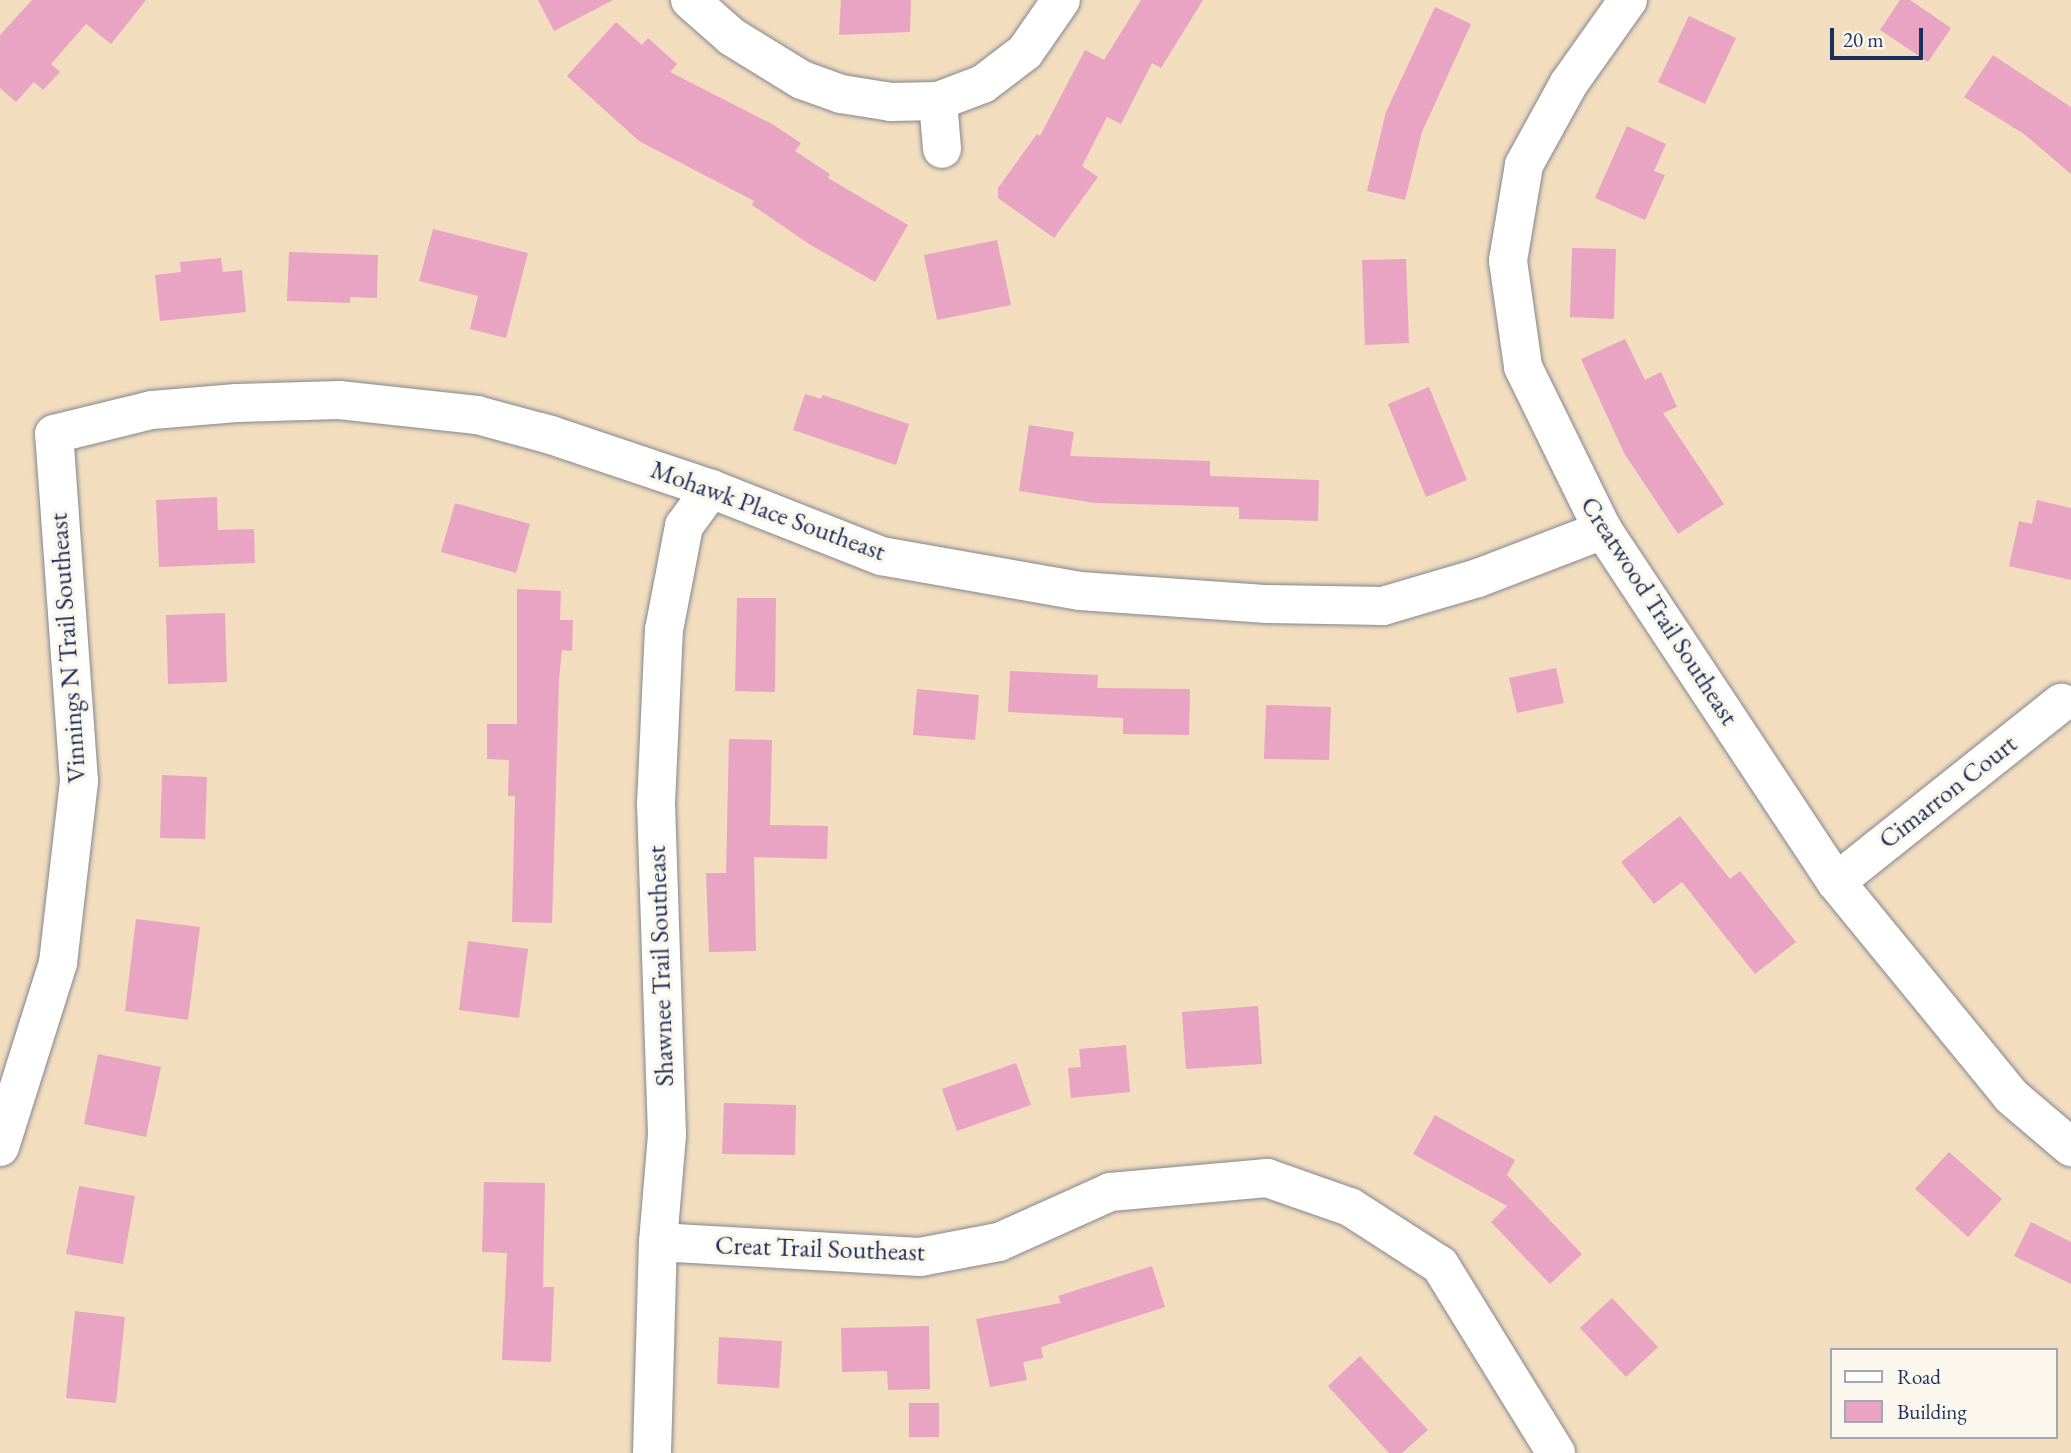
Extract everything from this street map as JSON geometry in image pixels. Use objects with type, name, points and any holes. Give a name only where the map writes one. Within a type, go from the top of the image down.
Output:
[{"type":"street","points":[[690,0],[732,37],[802,80],[841,93],[891,102],[938,101],[983,84],[1025,52],[1062,0]]},
{"type":"street","name":"Creatwood Trail Southeast","points":[[1628,0],[1569,83],[1524,165],[1508,261],[1523,367],[1602,530],[1836,881],[2011,1096],[2071,1147]]},
{"type":"street","points":[[938,101],[942,149]]},
{"type":"street","name":"Mohawk Place Southeast","points":[[54,434],[152,410],[339,400],[477,415],[551,435],[711,489],[881,556],[1080,591],[1268,604],[1383,606],[1478,578],[1602,530]]},
{"type":"street","name":"Vinnings N Trail Southeast","points":[[0,1147],[58,963],[79,781],[54,434]]},
{"type":"street","name":"Shawnee Trail Southeast","points":[[652,1453],[658,1242],[667,1135],[656,804],[664,630],[684,526],[711,489]]},
{"type":"street","name":"Cimarron Court","points":[[1836,881],[2061,702]]},
{"type":"street","name":"Creat Trail Southeast","points":[[658,1242],[920,1257],[999,1242],[1110,1192],[1267,1178],[1350,1206],[1440,1265],[1547,1450]]},
{"type":"building","points":[[32,0],[146,0],[111,44],[86,24],[51,64],[60,72],[43,90],[34,82],[16,102],[0,88],[0,35]]},
{"type":"building","points":[[538,0],[613,0],[554,31]]},
{"type":"building","points":[[841,0],[911,0],[910,32],[839,35]]},
{"type":"building","points":[[1141,0],[1203,0],[1161,68],[1152,63],[1121,124],[1107,117],[1082,166],[1098,177],[1054,238],[998,198],[998,188],[1037,134],[1040,136],[1085,50],[1104,60]]},
{"type":"building","points":[[1900,0],[1910,0],[1951,28],[1928,62],[1880,30]]},
{"type":"building","points":[[1435,7],[1471,24],[1422,132],[1405,200],[1367,191],[1386,112]]},
{"type":"building","points":[[1689,16],[1736,38],[1705,104],[1658,82]]},
{"type":"building","points":[[616,22],[642,45],[648,38],[677,64],[670,72],[772,124],[801,143],[795,151],[830,174],[828,178],[908,225],[875,282],[809,244],[752,205],[754,201],[639,141],[567,76]]},
{"type":"building","points":[[1993,55],[2071,107],[2071,174],[2024,134],[1964,97]]},
{"type":"building","points":[[1627,126],[1666,144],[1654,171],[1665,175],[1645,220],[1595,198]]},
{"type":"building","points":[[433,229],[528,253],[506,338],[470,329],[478,296],[419,281]]},
{"type":"building","points":[[997,240],[1011,305],[937,320],[924,255]]},
{"type":"building","points":[[1572,248],[1616,249],[1614,319],[1570,317]]},
{"type":"building","points":[[289,252],[378,255],[377,298],[350,297],[350,303],[287,301]]},
{"type":"building","points":[[221,258],[223,272],[242,270],[246,312],[160,321],[155,275],[181,272],[180,262]]},
{"type":"building","points":[[1406,259],[1409,343],[1365,345],[1362,260]]},
{"type":"building","points":[[1625,339],[1645,380],[1661,372],[1677,407],[1663,413],[1724,504],[1678,534],[1624,453],[1581,359]]},
{"type":"building","points":[[1429,387],[1467,480],[1426,497],[1388,404]]},
{"type":"building","points":[[805,394],[821,399],[823,395],[909,424],[896,465],[793,430]]},
{"type":"building","points":[[1029,425],[1074,432],[1070,456],[1210,461],[1210,476],[1319,480],[1318,521],[1239,519],[1239,507],[1095,503],[1019,491]]},
{"type":"building","points":[[217,497],[218,530],[254,529],[255,563],[159,567],[156,500]]},
{"type":"building","points":[[2037,500],[2071,508],[2071,580],[2009,566],[2019,521],[2032,524]]},
{"type":"building","points":[[455,503],[530,524],[516,573],[441,552]]},
{"type":"building","points":[[517,589],[561,591],[560,620],[573,620],[572,651],[562,650],[559,680],[552,923],[512,922],[515,796],[508,796],[509,760],[487,759],[487,724],[517,724]]},
{"type":"building","points":[[737,598],[776,598],[775,692],[735,691]]},
{"type":"building","points":[[225,613],[227,682],[168,684],[166,615]]},
{"type":"building","points":[[1556,668],[1564,703],[1517,713],[1509,678]]},
{"type":"building","points":[[1010,671],[1098,675],[1097,688],[1190,689],[1189,735],[1123,734],[1123,718],[1008,712]]},
{"type":"building","points":[[917,689],[979,695],[975,740],[913,735]]},
{"type":"building","points":[[1266,705],[1331,707],[1329,760],[1264,759]]},
{"type":"building","points":[[729,739],[772,740],[770,825],[828,826],[827,859],[754,857],[756,951],[709,952],[706,873],[726,873]]},
{"type":"building","points":[[162,775],[207,777],[205,839],[160,838]]},
{"type":"building","points":[[1680,816],[1730,879],[1740,871],[1796,942],[1755,974],[1682,882],[1654,904],[1621,862]]},
{"type":"building","points":[[136,919],[200,927],[188,1020],[125,1011]]},
{"type":"building","points":[[468,941],[528,949],[519,1018],[459,1010]]},
{"type":"building","points":[[1258,1006],[1262,1064],[1186,1069],[1182,1012]]},
{"type":"building","points":[[1126,1045],[1130,1092],[1071,1098],[1068,1068],[1081,1067],[1079,1049]]},
{"type":"building","points":[[98,1054],[161,1067],[146,1137],[84,1124]]},
{"type":"building","points":[[1016,1063],[1031,1105],[957,1131],[942,1089]]},
{"type":"building","points":[[724,1103],[796,1105],[795,1155],[722,1154]]},
{"type":"building","points":[[1435,1115],[1515,1160],[1507,1175],[1582,1254],[1550,1284],[1491,1222],[1507,1206],[1413,1154]]},
{"type":"building","points":[[1949,1152],[2002,1199],[1968,1237],[1915,1189]]},
{"type":"building","points":[[484,1182],[545,1183],[543,1287],[554,1287],[551,1362],[502,1360],[507,1253],[482,1252]]},
{"type":"building","points":[[79,1186],[135,1196],[123,1264],[66,1254]]},
{"type":"building","points":[[2031,1222],[2071,1242],[2071,1284],[2014,1256]]},
{"type":"building","points":[[1152,1266],[1165,1307],[1041,1347],[1043,1358],[1023,1362],[1027,1380],[990,1387],[976,1319],[1061,1303],[1058,1296]]},
{"type":"building","points":[[1612,1298],[1658,1347],[1626,1377],[1580,1328]]},
{"type":"building","points":[[75,1311],[125,1317],[116,1403],[66,1398]]},
{"type":"building","points":[[929,1326],[930,1389],[888,1390],[887,1371],[842,1372],[841,1328]]},
{"type":"building","points":[[719,1337],[782,1341],[779,1388],[717,1384]]},
{"type":"building","points":[[1360,1356],[1428,1430],[1402,1453],[1389,1453],[1328,1386]]},
{"type":"building","points":[[909,1403],[939,1403],[939,1437],[909,1437]]}]
